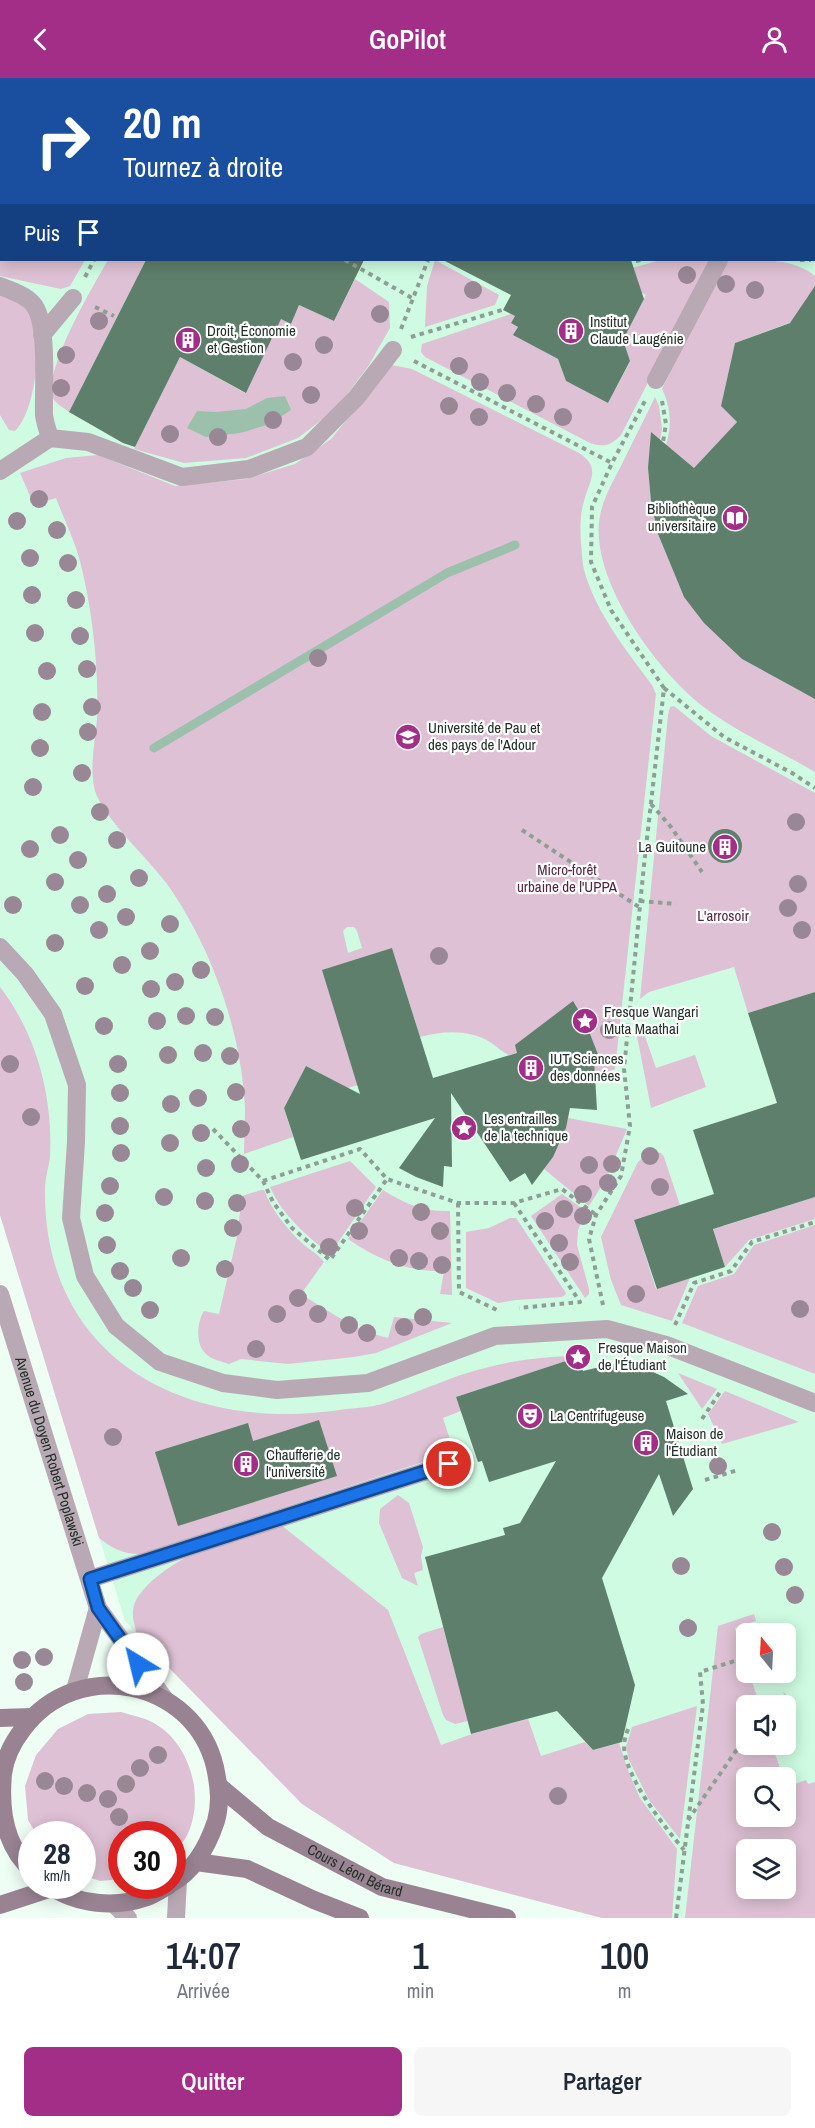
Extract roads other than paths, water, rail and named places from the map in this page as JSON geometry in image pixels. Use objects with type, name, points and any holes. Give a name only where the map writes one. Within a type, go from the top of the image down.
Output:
[{"type":"main road","points":[[18,1857],[4,1843],[0,1795],[3,1766],[15,1740],[32,1717],[52,1701],[75,1690],[105,1685],[135,1687],[164,1698],[192,1721],[211,1752],[220,1787],[218,1813],[210,1839],[196,1862],[186,1871]]},
{"type":"main road","points":[[0,1718],[32,1717]]},
{"type":"main road","name":"Cours Léon Bérard","points":[[220,1787],[268,1827],[381,1887],[507,1918]]},
{"type":"main road","points":[[196,1862],[247,1869],[360,1918]]},
{"type":"main road","points":[[0,1905],[18,1899]]},
{"type":"main road","points":[[80,1899],[114,1904],[138,1899]]},
{"type":"street","points":[[656,380],[718,261]]},
{"type":"street","points":[[0,286],[34,304],[39,317],[45,368],[44,417],[50,438]]},
{"type":"street","points":[[42,335],[74,298]]},
{"type":"street","points":[[0,471],[50,438],[88,442],[182,477],[249,469],[307,447],[356,398],[395,346]]},
{"type":"street","points":[[0,948],[25,974],[53,1014],[77,1085],[76,1142],[70,1218],[85,1276],[116,1326],[160,1362],[223,1383],[277,1390],[368,1383],[495,1336],[607,1329],[666,1345],[815,1403]]},
{"type":"street","name":"Avenue du Doyen Robert Poplawski","points":[[0,1294],[4,1320],[98,1608],[164,1698]]},
{"type":"street","points":[[90,1579],[449,1464]]},
{"type":"street","points":[[75,1690],[98,1608]]},
{"type":"street","points":[[174,1899],[176,1918]]},
{"type":"street","points":[[114,1904],[128,1918]]},
{"type":"waterway","points":[[154,748],[447,573],[515,545]]},
{"type":"place","name":"Institut Claude Laugénie","points":[[571,331]]},
{"type":"place","name":"Droit, Économie et Gestion","points":[[188,340]]},
{"type":"place","name":"Bibliothèque universitaire","points":[[735,518]]},
{"type":"place","name":"Université de Pau et des pays de l'Adour","points":[[408,737]]},
{"type":"place","name":"La Guitoune","points":[[725,847]]},
{"type":"place","name":"Fresque Wangari Muta Maathai","points":[[585,1021]]},
{"type":"place","name":"IUT Sciences des données","points":[[531,1068]]},
{"type":"place","name":"Les entrailles de la technique","points":[[464,1128]]},
{"type":"place","name":"Fresque Maison de l'Étudiant","points":[[578,1357]]},
{"type":"place","name":"La Centrifugeuse","points":[[530,1416]]},
{"type":"place","name":"Maison de l'Étudiant","points":[[646,1443]]},
{"type":"place","name":"Chaufferie de l'université","points":[[246,1464]]},
{"type":"park label","name":"Micro-forêt urbaine de l'UPPA","points":[[567,878]]},
{"type":"park label","name":"L'arrosoir","points":[[723,916]]}]
